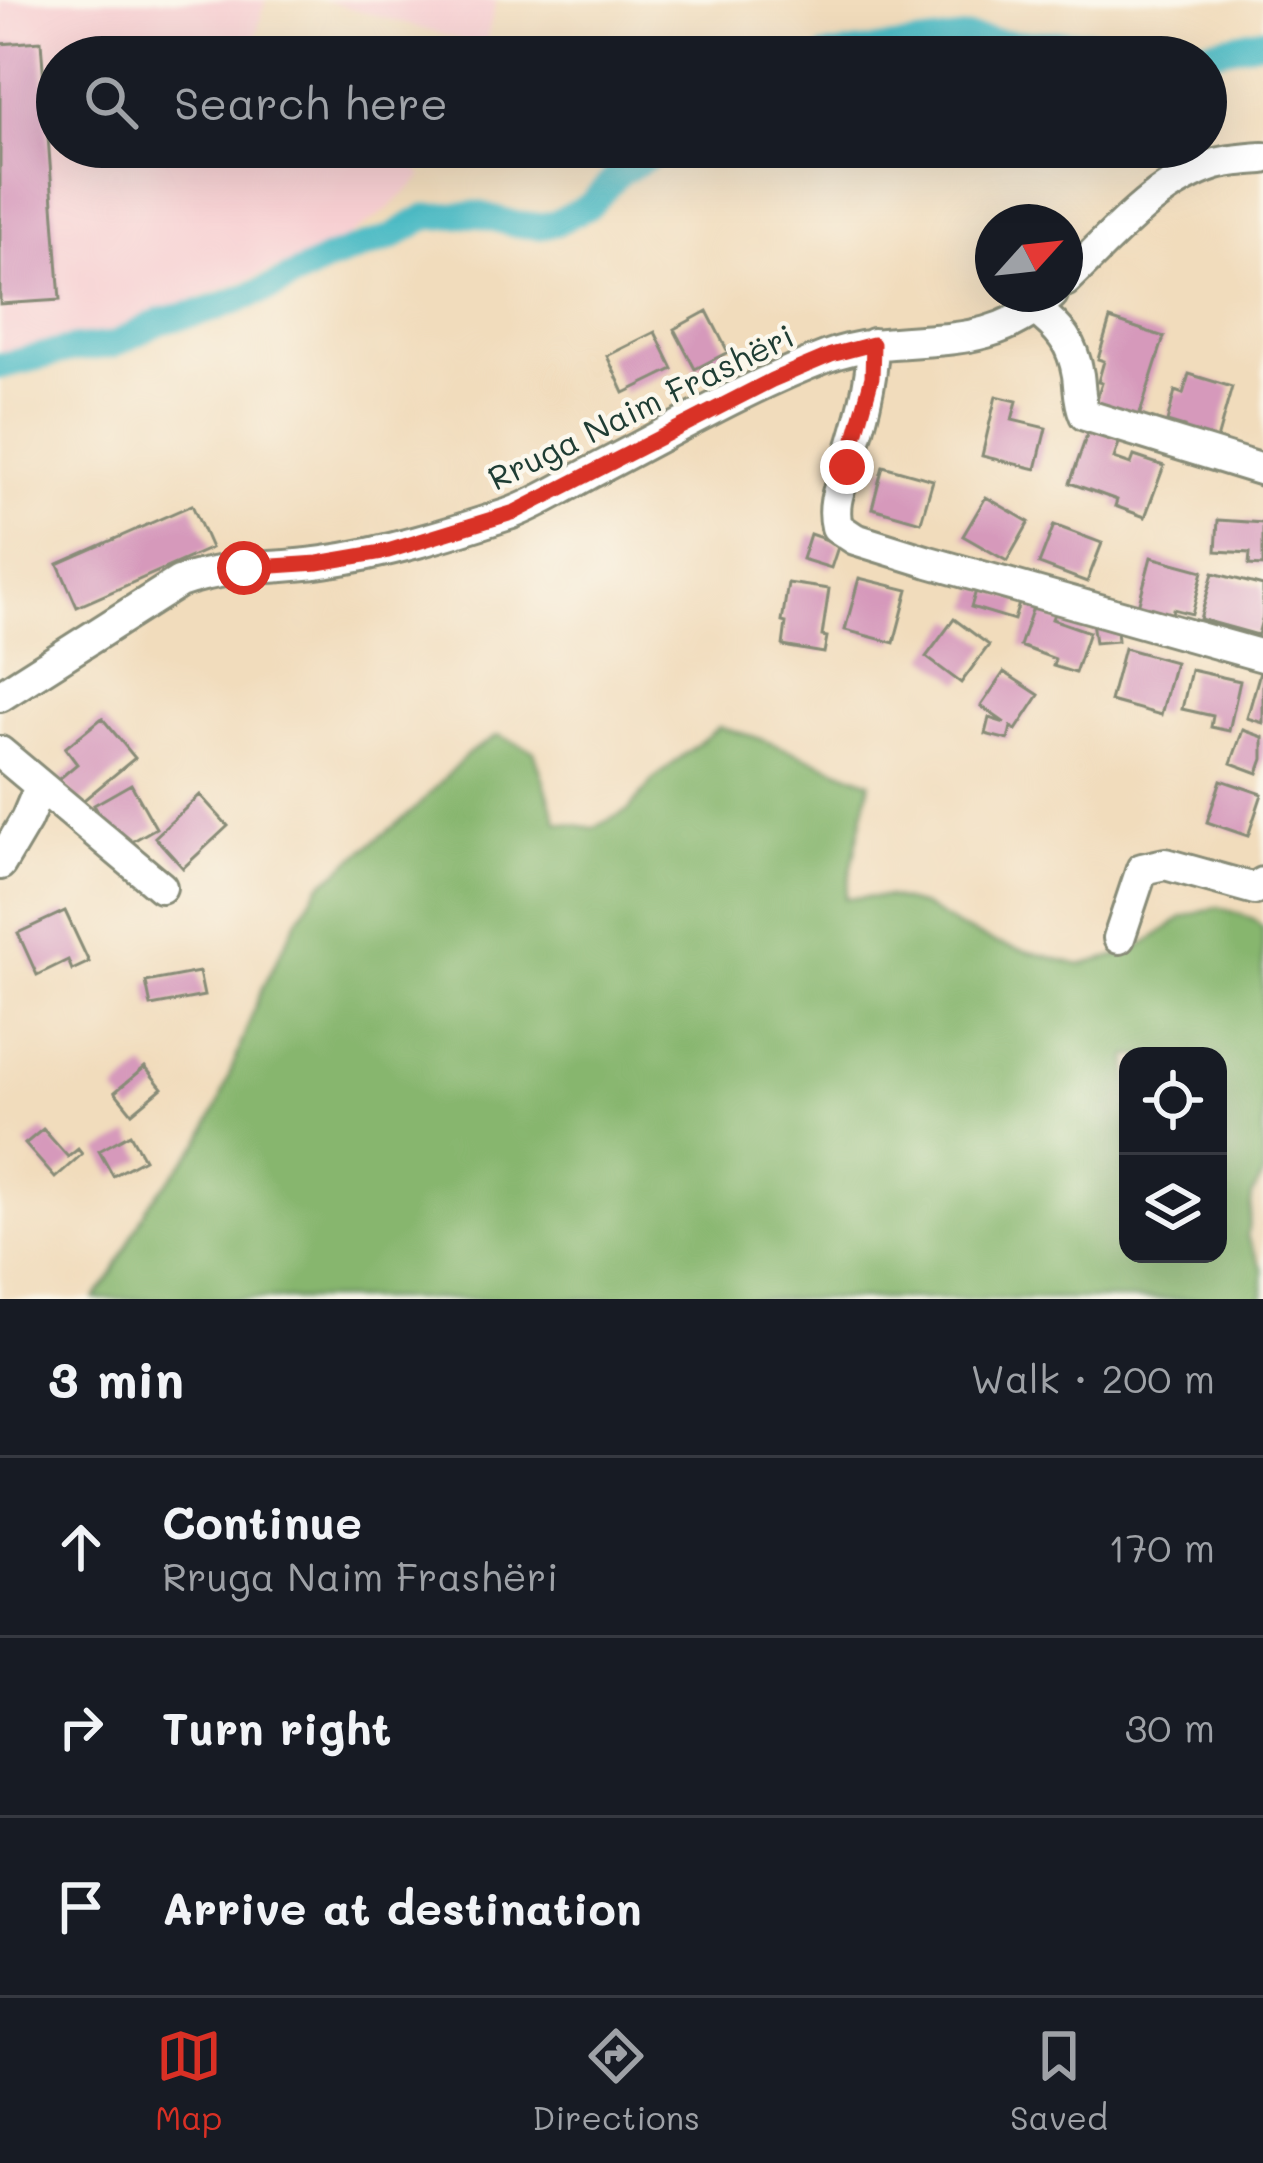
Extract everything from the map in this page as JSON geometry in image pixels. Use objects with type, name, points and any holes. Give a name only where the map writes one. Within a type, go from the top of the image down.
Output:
[{"type":"street","points":[[1227,161],[1263,158]]},
{"type":"street","points":[[1083,264],[1163,190],[1205,168]]},
{"type":"street","name":"Rruga Naim Frashëri","points":[[0,696],[179,582],[211,571],[318,563],[388,551],[515,512],[772,380],[831,355],[873,344],[969,338],[1026,312]]},
{"type":"street","points":[[1050,312],[1071,345],[1085,415],[1263,470]]},
{"type":"street","points":[[873,344],[872,377],[835,499],[837,527],[855,538],[929,562],[1263,656]]},
{"type":"street","points":[[0,752],[161,887]]},
{"type":"street","points":[[0,864],[40,787]]},
{"type":"street","points":[[1119,938],[1136,880],[1142,869],[1152,865],[1165,864],[1255,889],[1263,883]]},
{"type":"shaded area","points":[[0,0],[266,0],[256,36],[36,36],[36,168],[415,168],[423,176],[387,210],[334,247],[102,334],[0,352]]},
{"type":"shaded area","points":[[322,0],[496,0],[488,36],[447,36]]},
{"type":"green space","points":[[719,727],[870,782],[845,898],[888,897],[923,906],[995,943],[1080,965],[1120,955],[1147,943],[1183,917],[1219,907],[1254,919],[1263,928],[1263,1174],[1252,1196],[1247,1237],[1263,1269],[1263,1299],[94,1299],[148,1205],[200,1143],[261,991],[320,885],[413,811],[468,754],[498,735],[534,751],[557,822],[593,828],[629,810],[654,779]]},
{"type":"building","points":[[36,41],[36,168],[50,168],[60,300],[0,304],[0,44]]},
{"type":"building","points":[[707,311],[728,352],[695,369],[674,329]]},
{"type":"building","points":[[1110,319],[1164,337],[1136,426],[1093,412],[1102,383],[1098,382],[1104,361],[1098,359]]},
{"type":"building","points":[[655,332],[673,369],[624,393],[607,356]]},
{"type":"building","points":[[1189,374],[1232,387],[1214,450],[1180,440],[1184,427],[1167,422],[1175,391],[1183,394]]},
{"type":"building","points":[[996,396],[1017,401],[1012,420],[1046,428],[1036,469],[982,456]]},
{"type":"building","points":[[1090,426],[1121,437],[1114,458],[1131,464],[1134,456],[1164,466],[1145,517],[1115,506],[1117,500],[1070,483]]},
{"type":"building","points":[[883,466],[933,480],[921,522],[872,508]]},
{"type":"building","points":[[986,497],[1029,522],[1007,561],[963,536]]},
{"type":"building","points":[[192,505],[211,548],[77,607],[58,564]]},
{"type":"building","points":[[1218,520],[1263,523],[1263,566],[1249,565],[1250,553],[1216,551]]},
{"type":"building","points":[[1054,525],[1102,543],[1087,582],[1039,564]]},
{"type":"building","points":[[810,534],[839,544],[831,568],[802,559]]},
{"type":"building","points":[[1151,557],[1203,571],[1192,614],[1173,609],[1170,623],[1136,614]]},
{"type":"building","points":[[1213,573],[1263,586],[1258,635],[1200,619]]},
{"type":"building","points":[[859,578],[908,590],[894,643],[845,630]]},
{"type":"building","points":[[788,583],[829,589],[824,653],[783,646]]},
{"type":"building","points":[[977,587],[1020,600],[1014,620],[971,607]]},
{"type":"building","points":[[1035,601],[1056,608],[1052,619],[1089,632],[1075,673],[1053,666],[1055,659],[1020,646]]},
{"type":"building","points":[[954,619],[989,645],[961,683],[926,657]]},
{"type":"building","points":[[1116,619],[1118,641],[1095,643],[1092,621]]},
{"type":"building","points":[[1124,648],[1175,662],[1161,715],[1110,701]]},
{"type":"building","points":[[1263,665],[1263,723],[1247,718]]},
{"type":"building","points":[[1191,670],[1240,681],[1229,731],[1211,727],[1213,716],[1182,709]]},
{"type":"building","points":[[1004,672],[1039,695],[1016,730],[1011,727],[1008,740],[985,734],[989,718],[1005,723],[981,706]]},
{"type":"building","points":[[102,718],[135,758],[79,804],[59,779],[77,764],[65,748]]},
{"type":"building","points":[[1243,730],[1263,737],[1258,773],[1231,763]]},
{"type":"building","points":[[1221,780],[1262,794],[1248,836],[1207,822]]},
{"type":"building","points":[[131,784],[156,828],[119,849],[94,805]]},
{"type":"building","points":[[200,795],[228,826],[183,868],[155,837]]},
{"type":"building","points":[[65,911],[89,962],[72,970],[68,960],[37,975],[18,933]]},
{"type":"building","points":[[199,972],[204,996],[151,1006],[146,982]]},
{"type":"building","points":[[145,1067],[162,1088],[132,1113],[115,1092]]},
{"type":"building","points":[[43,1129],[68,1157],[78,1149],[82,1154],[55,1178],[25,1144]]},
{"type":"building","points":[[130,1134],[144,1159],[113,1176],[99,1151]]},
{"type":"waterway","points":[[1227,48],[1263,40]]},
{"type":"waterway","points":[[0,366],[113,345],[161,321],[207,311],[273,287],[329,259],[392,237],[425,217],[478,214],[514,224],[555,223],[589,206],[629,168]]},
{"type":"route","points":[[244,568],[318,563],[388,551],[515,512],[772,380],[831,355],[873,344],[872,377],[847,467]]}]
